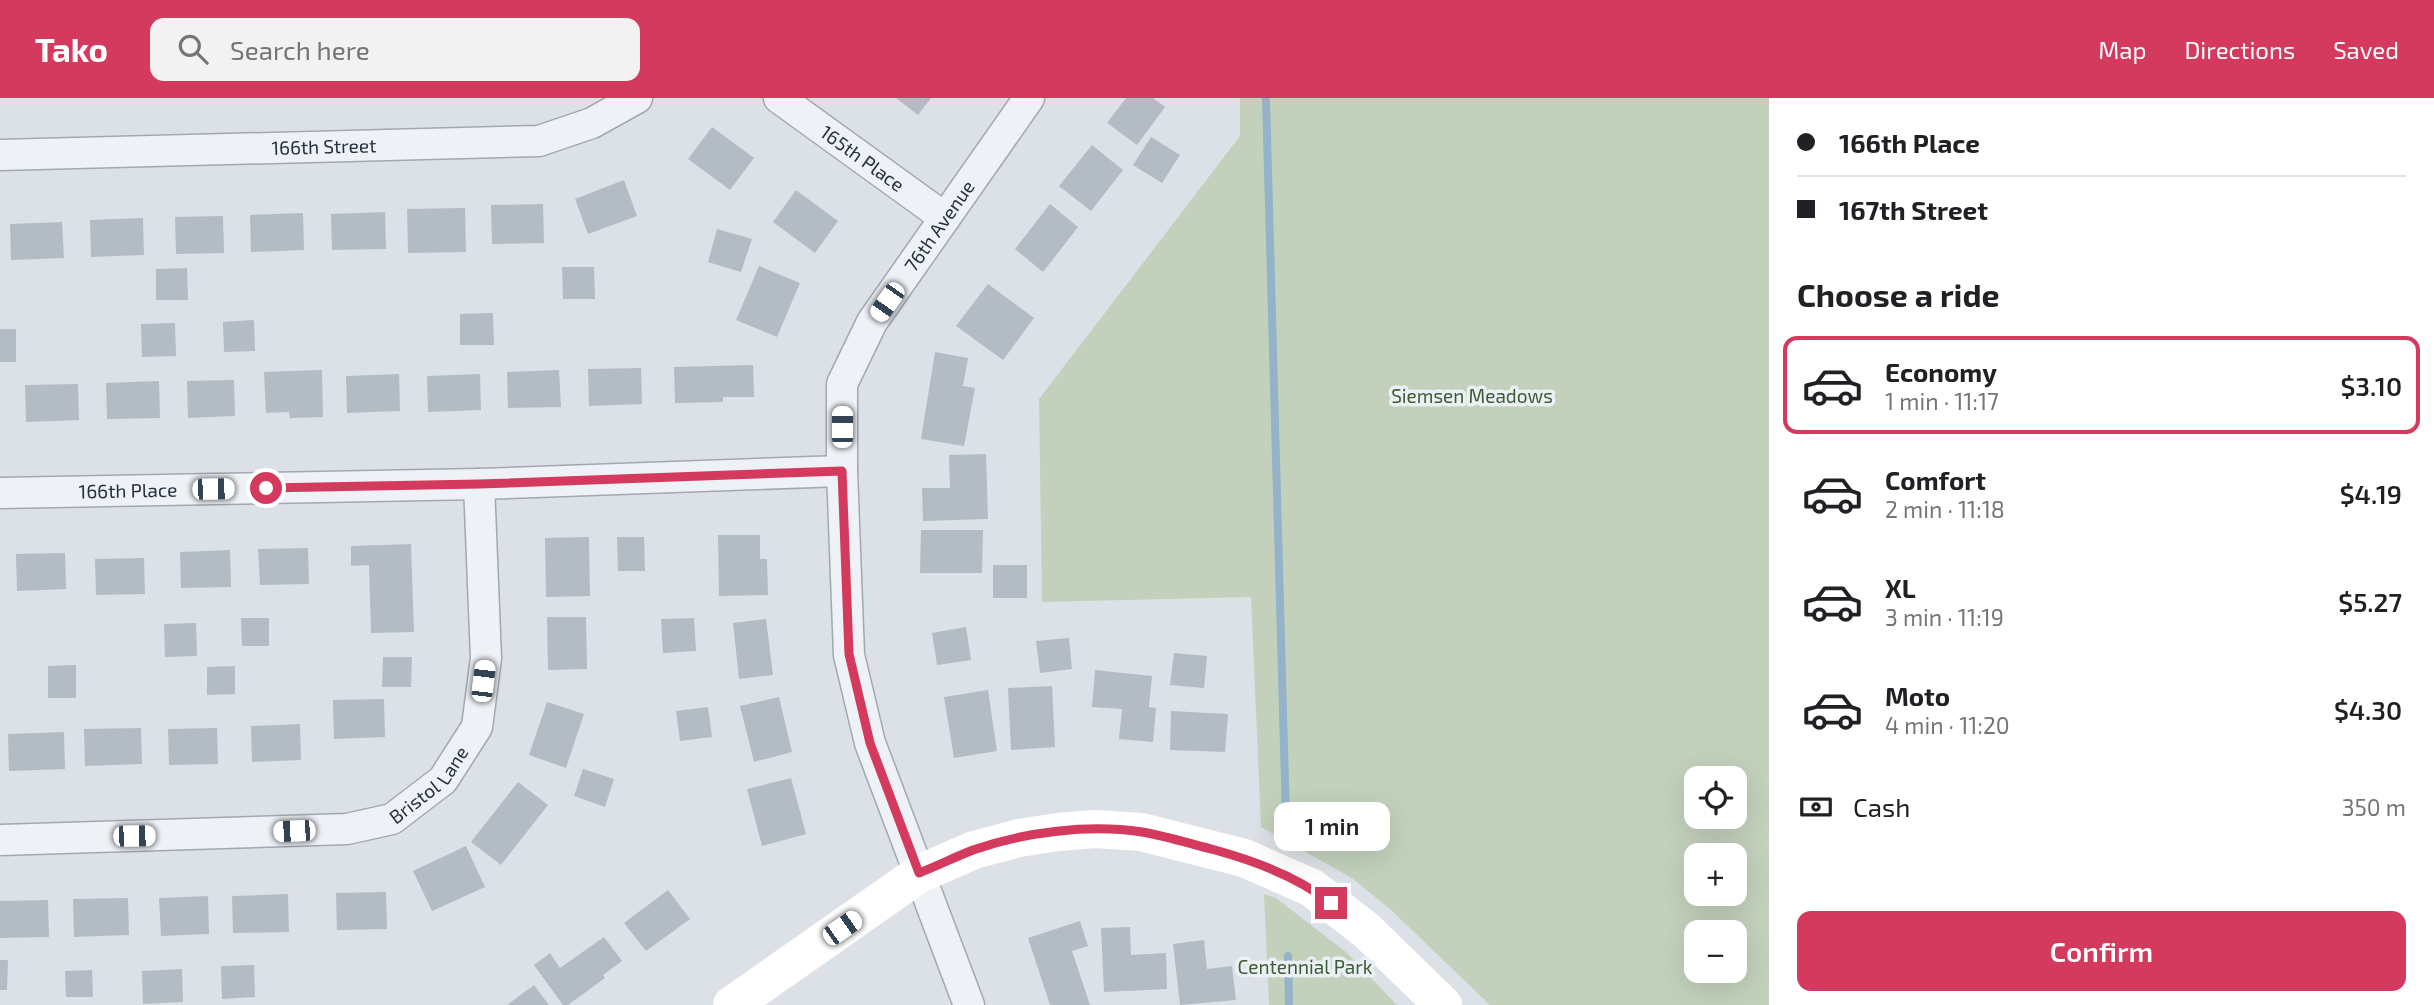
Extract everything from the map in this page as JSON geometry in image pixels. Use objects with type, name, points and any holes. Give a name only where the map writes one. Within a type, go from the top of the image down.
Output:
[{"type":"street","name":"166th Street","points":[[0,155],[539,141],[592,123],[638,98]]},
{"type":"street","name":"165th Place","points":[[779,98],[945,218]]},
{"type":"street","name":"76th Avenue","points":[[969,1005],[870,743],[849,654],[842,471],[842,384],[872,322],[1029,98]]},
{"type":"street","name":"166th Place","points":[[0,493],[479,484],[842,471]]},
{"type":"street","name":"Bristol Lane","points":[[0,840],[347,829],[392,818],[443,780],[477,727],[486,658],[479,484]]},
{"type":"street","points":[[732,1005],[919,873],[974,850],[1019,838],[1095,829],[1141,832],[1244,858],[1312,888],[1367,931],[1443,1005]]},
{"type":"green space","name":"Siemsen Meadows","points":[[1240,98],[1769,98],[1769,1005],[1490,1005],[1391,910],[1352,878],[1261,827],[1251,597],[1042,602],[1039,399],[1240,136]]},
{"type":"green space","name":"Centennial Park","points":[[1264,894],[1276,898],[1346,952],[1397,1005],[1269,1005]]},
{"type":"building","points":[[896,98],[931,98],[918,115]]},
{"type":"building","points":[[1126,98],[1153,98],[1165,107],[1137,145],[1107,123]]},
{"type":"building","points":[[712,127],[754,158],[730,190],[688,159]]},
{"type":"building","points":[[1151,137],[1180,155],[1162,183],[1133,165]]},
{"type":"building","points":[[1092,145],[1123,170],[1091,211],[1059,186]]},
{"type":"building","points":[[624,180],[637,216],[588,234],[575,199]]},
{"type":"building","points":[[796,190],[838,221],[815,253],[773,222]]},
{"type":"building","points":[[543,204],[544,243],[492,244],[491,205]]},
{"type":"building","points":[[1050,204],[1078,227],[1043,272],[1015,249]]},
{"type":"building","points":[[465,208],[466,252],[408,253],[407,209]]},
{"type":"building","points":[[385,212],[386,249],[332,250],[331,214]]},
{"type":"building","points":[[303,213],[304,250],[251,252],[250,215]]},
{"type":"building","points":[[223,216],[224,253],[176,254],[175,217]]},
{"type":"building","points":[[143,218],[144,255],[91,257],[90,220]]},
{"type":"building","points":[[62,222],[64,258],[11,260],[10,224]]},
{"type":"building","points":[[717,229],[752,239],[741,272],[708,262]]},
{"type":"building","points":[[759,266],[800,283],[777,337],[736,320]]},
{"type":"building","points":[[562,267],[594,267],[595,299],[563,299]]},
{"type":"building","points":[[187,268],[188,300],[156,300],[156,269]]},
{"type":"building","points":[[988,284],[1034,318],[1003,360],[956,326]]},
{"type":"building","points":[[493,313],[494,345],[460,345],[460,314]]},
{"type":"building","points":[[254,320],[255,351],[224,352],[223,322]]},
{"type":"building","points":[[175,323],[176,356],[142,357],[141,324]]},
{"type":"building","points":[[0,329],[16,329],[16,362],[0,362]]},
{"type":"building","points":[[935,352],[968,358],[963,386],[975,388],[964,446],[921,439]]},
{"type":"building","points":[[753,365],[754,397],[723,397],[723,402],[675,403],[674,367]]},
{"type":"building","points":[[641,368],[642,404],[589,406],[588,369]]},
{"type":"building","points":[[322,370],[323,417],[290,418],[289,412],[266,413],[264,372]]},
{"type":"building","points":[[559,370],[561,407],[508,408],[507,372]]},
{"type":"building","points":[[399,374],[400,411],[347,413],[346,376]]},
{"type":"building","points":[[480,374],[481,410],[428,412],[427,376]]},
{"type":"building","points":[[234,380],[235,416],[188,418],[187,381]]},
{"type":"building","points":[[159,381],[160,418],[107,419],[106,383]]},
{"type":"building","points":[[78,384],[79,420],[26,422],[25,385]]},
{"type":"building","points":[[986,454],[988,519],[923,521],[922,488],[950,488],[949,455]]},
{"type":"building","points":[[921,530],[983,530],[982,573],[920,573]]},
{"type":"building","points":[[718,535],[760,535],[760,559],[767,559],[768,595],[719,596]]},
{"type":"building","points":[[589,537],[590,596],[546,597],[545,538]]},
{"type":"building","points":[[617,537],[644,537],[645,571],[618,571]]},
{"type":"building","points":[[411,544],[414,632],[371,633],[369,565],[351,566],[351,546]]},
{"type":"building","points":[[308,548],[309,584],[260,585],[258,549]]},
{"type":"building","points":[[230,550],[231,587],[181,588],[180,552]]},
{"type":"building","points":[[65,553],[66,589],[17,591],[16,554]]},
{"type":"building","points":[[144,558],[145,594],[96,595],[95,559]]},
{"type":"building","points":[[993,565],[1027,565],[1027,598],[993,598]]},
{"type":"building","points":[[547,617],[586,617],[587,669],[548,670]]},
{"type":"building","points":[[241,618],[269,618],[269,646],[242,646]]},
{"type":"building","points":[[694,618],[696,651],[663,653],[661,619]]},
{"type":"building","points":[[766,619],[773,675],[739,679],[733,623]]},
{"type":"building","points":[[196,623],[197,656],[165,657],[164,624]]},
{"type":"building","points":[[966,627],[971,660],[937,665],[932,633]]},
{"type":"building","points":[[1069,638],[1072,669],[1040,673],[1036,641]]},
{"type":"building","points":[[1174,653],[1207,656],[1204,688],[1170,685]]},
{"type":"building","points":[[383,657],[412,657],[411,687],[382,687]]},
{"type":"building","points":[[76,665],[76,698],[48,698],[48,666]]},
{"type":"building","points":[[235,666],[235,694],[207,695],[207,667]]},
{"type":"building","points":[[1095,670],[1152,676],[1149,707],[1156,708],[1153,742],[1119,739],[1122,709],[1092,707]]},
{"type":"building","points":[[1052,686],[1055,747],[1011,750],[1008,688]]},
{"type":"building","points":[[988,690],[997,751],[954,758],[944,697]]},
{"type":"building","points":[[779,697],[792,752],[754,762],[740,706]]},
{"type":"building","points":[[384,699],[385,737],[334,739],[333,700]]},
{"type":"building","points":[[547,702],[584,714],[566,768],[529,755]]},
{"type":"building","points":[[708,707],[712,737],[680,741],[676,711]]},
{"type":"building","points":[[1171,711],[1228,714],[1225,752],[1170,750]]},
{"type":"building","points":[[300,724],[301,760],[252,762],[251,726]]},
{"type":"building","points":[[141,728],[142,764],[85,766],[84,729]]},
{"type":"building","points":[[217,728],[218,764],[169,765],[168,729]]},
{"type":"building","points":[[64,732],[65,769],[9,771],[8,734]]},
{"type":"building","points":[[583,769],[614,779],[605,807],[574,796]]},
{"type":"building","points":[[791,778],[806,834],[762,846],[747,789]]},
{"type":"building","points":[[518,782],[548,805],[501,865],[471,842]]},
{"type":"building","points":[[466,846],[485,887],[432,911],[413,871]]},
{"type":"building","points":[[668,890],[690,919],[646,951],[624,923]]},
{"type":"building","points":[[386,892],[387,929],[337,930],[336,893]]},
{"type":"building","points":[[288,894],[289,932],[233,933],[232,896]]},
{"type":"building","points":[[208,896],[209,934],[161,936],[159,898]]},
{"type":"building","points":[[128,898],[129,935],[74,937],[73,899]]},
{"type":"building","points":[[48,900],[49,937],[0,938],[0,901]]},
{"type":"building","points":[[1080,921],[1088,946],[1072,951],[1090,1005],[1050,1005],[1028,938]]},
{"type":"building","points":[[1130,927],[1131,955],[1166,953],[1167,989],[1104,992],[1101,928]]},
{"type":"building","points":[[604,937],[622,961],[603,975],[605,978],[568,1005],[563,1005],[534,965],[550,953],[560,968]]},
{"type":"building","points":[[1204,940],[1207,969],[1232,966],[1236,1000],[1180,1005],[1173,944]]},
{"type":"building","points":[[0,960],[8,960],[7,990],[0,990]]},
{"type":"building","points":[[254,965],[255,997],[222,999],[221,966]]},
{"type":"building","points":[[182,969],[183,1002],[143,1004],[142,971]]},
{"type":"building","points":[[92,970],[93,997],[66,997],[65,971]]},
{"type":"building","points":[[534,985],[549,1005],[507,1005]]},
{"type":"waterway","points":[[1266,98],[1286,819]]},
{"type":"waterway","points":[[1288,956],[1289,1005]]},
{"type":"route","points":[[266,488],[479,484],[842,471],[849,654],[870,743],[919,873],[974,850],[1019,838],[1095,829],[1141,832],[1244,858],[1312,888],[1331,903]]}]
